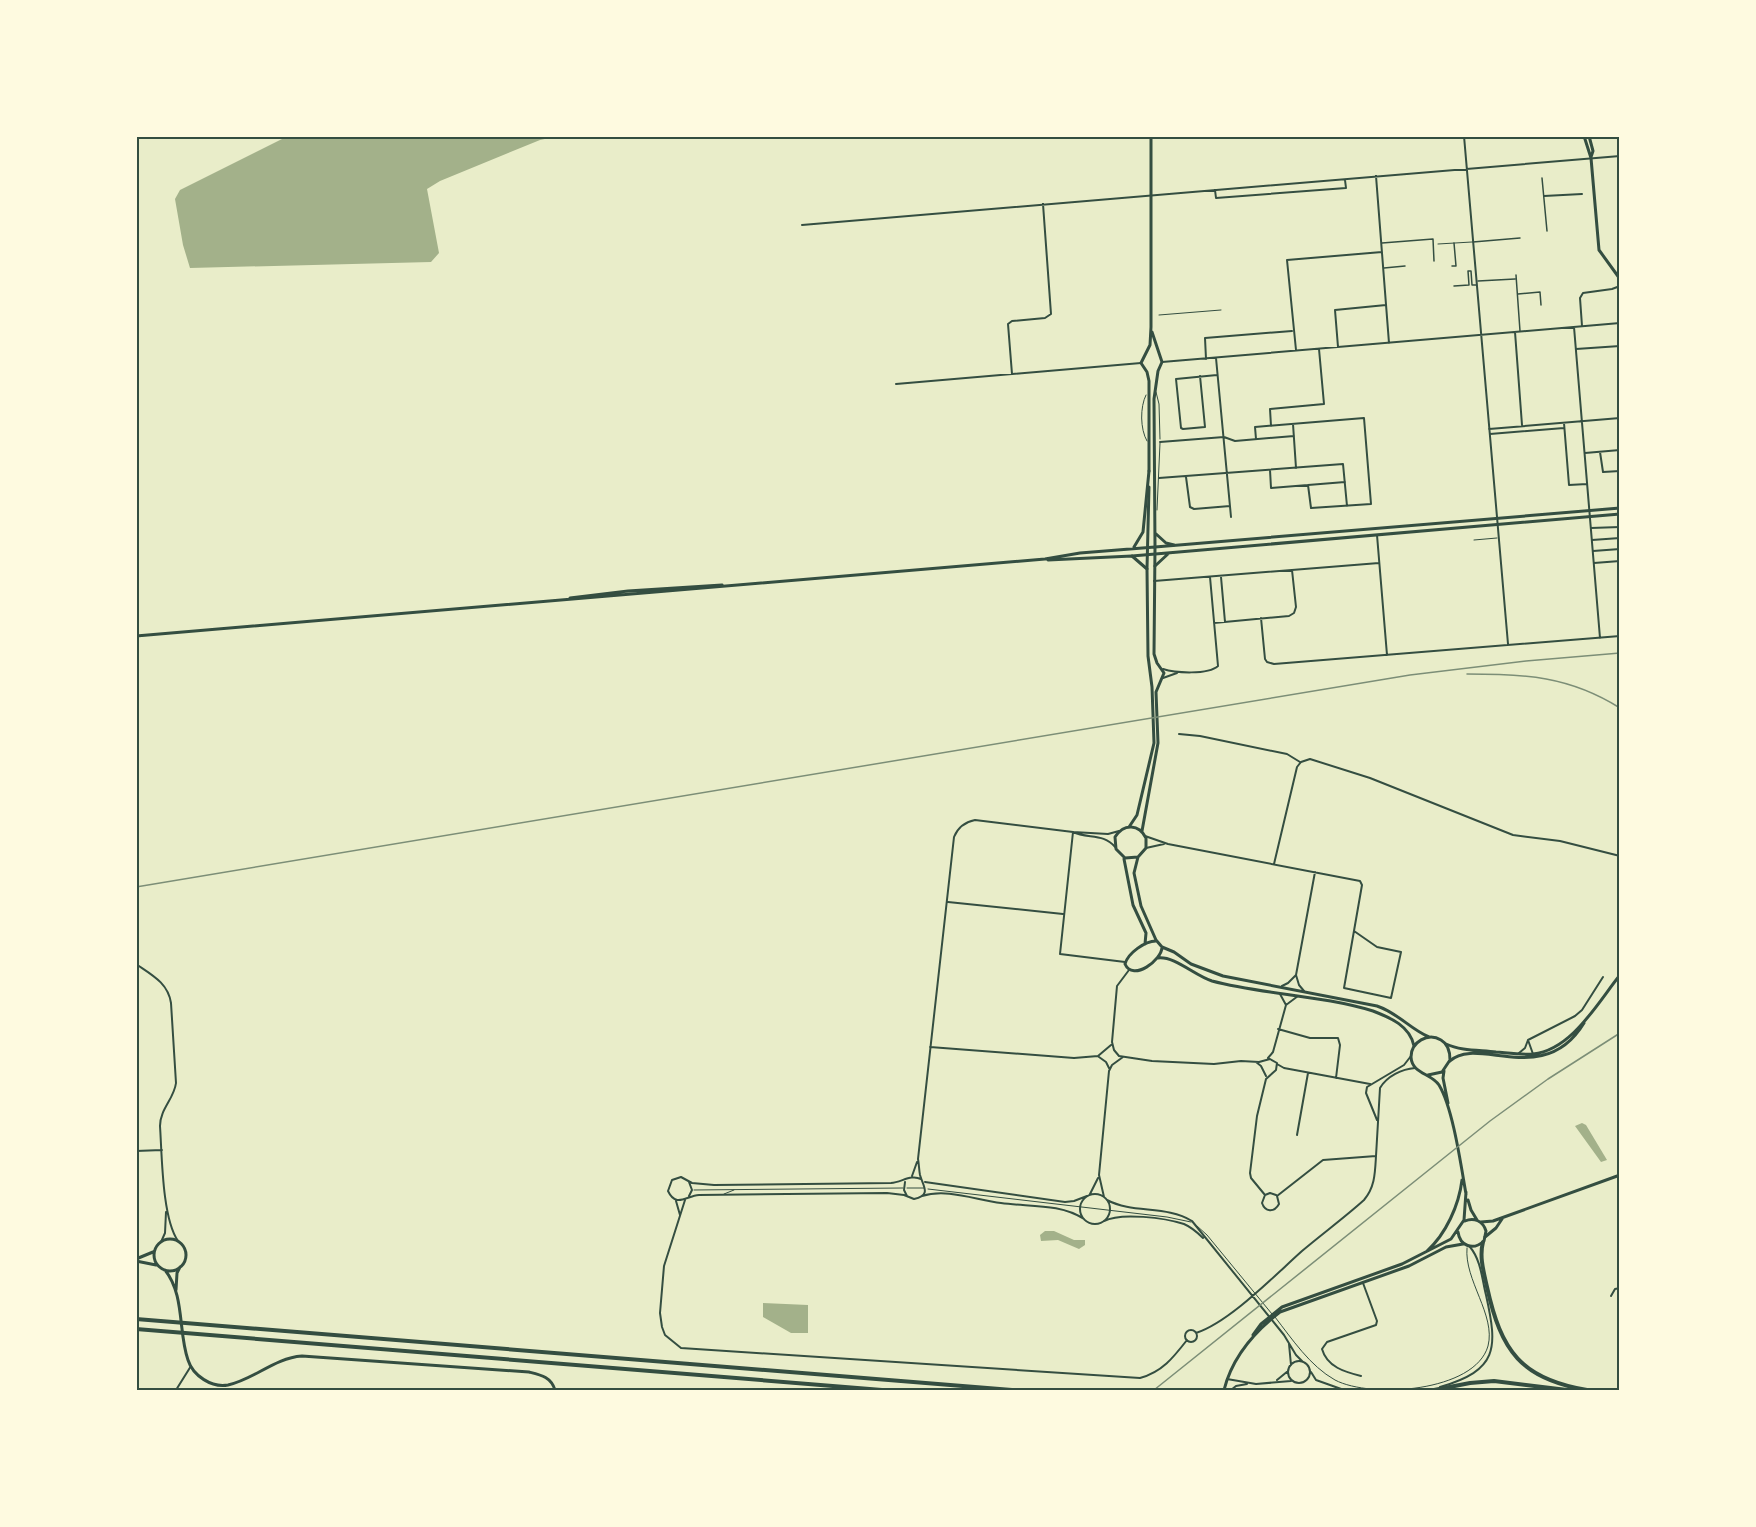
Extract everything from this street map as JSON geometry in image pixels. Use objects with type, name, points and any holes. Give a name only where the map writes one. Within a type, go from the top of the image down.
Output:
[{"type":"highway","points":[[1483,1242],[1483,1265],[1494,1314],[1509,1349],[1520,1362],[1541,1377],[1587,1390]]},
{"type":"highway","points":[[136,1319],[1012,1390]]},
{"type":"highway","points":[[136,1329],[882,1390]]},
{"type":"highway","points":[[1434,1390],[1494,1381],[1567,1390]]},
{"type":"main road","points":[[1142,831],[1156,761],[1155,707],[1150,672],[1147,569],[1150,392],[1147,372],[1141,363],[1150,345],[1151,327],[1151,136]]},
{"type":"main road","points":[[1584,136],[1591,158],[1599,250],[1620,279]]},
{"type":"main road","points":[[1589,136],[1593,151],[1591,158]]},
{"type":"main road","points":[[1151,327],[1162,363],[1158,371],[1155,390],[1154,650],[1155,660],[1164,674],[1156,692],[1155,707]]},
{"type":"main road","points":[[1147,353],[1153,352],[1158,355]]},
{"type":"main road","points":[[1147,372],[1158,371]]},
{"type":"main road","points":[[1132,548],[1138,543],[1143,532],[1149,471]]},
{"type":"main road","points":[[136,636],[562,600],[637,591],[754,584],[1045,559],[1132,548],[1620,508]]},
{"type":"main road","points":[[1045,559],[1058,561],[1147,555],[1620,514]]},
{"type":"main road","points":[[1154,532],[1166,543],[1176,545]]},
{"type":"main road","points":[[1155,566],[1170,552]]},
{"type":"main road","points":[[1132,556],[1147,569]]},
{"type":"main road","points":[[1150,672],[1153,667],[1161,668]]},
{"type":"main road","points":[[1151,678],[1155,681],[1162,679]]},
{"type":"main road","points":[[1145,944],[1146,931],[1133,904],[1127,864],[1115,847],[1115,838],[1119,831],[1129,827],[1137,815],[1152,758],[1156,727]]},
{"type":"main road","points":[[1129,827],[1142,831],[1145,836],[1146,848],[1138,857],[1135,866],[1136,889],[1162,947],[1201,969],[1223,976],[1361,1001],[1385,1008],[1429,1037],[1462,1049],[1533,1054],[1543,1052],[1563,1041],[1620,975]]},
{"type":"main road","points":[[1124,857],[1132,859],[1138,857]]},
{"type":"main road","points":[[1158,942],[1152,941],[1145,944],[1129,956],[1125,962],[1129,970],[1138,972],[1158,958],[1162,947]]},
{"type":"main road","points":[[1158,958],[1171,959],[1191,972],[1210,980],[1365,1009],[1395,1021],[1408,1031],[1414,1046]]},
{"type":"main road","points":[[1250,1340],[1280,1312],[1409,1266],[1446,1247],[1463,1244],[1478,1246],[1483,1242],[1485,1229],[1471,1212],[1466,1192],[1443,1078],[1445,1070],[1456,1056],[1466,1053],[1529,1058],[1541,1056],[1560,1048],[1581,1029],[1591,1011]]},
{"type":"main road","points":[[1429,1037],[1421,1039],[1414,1046],[1412,1055],[1415,1068],[1440,1087],[1451,1119]]},
{"type":"main road","points":[[1446,1044],[1450,1054],[1449,1063]]},
{"type":"main road","points":[[1428,1076],[1445,1070]]},
{"type":"main road","points":[[1423,1255],[1435,1244],[1453,1213],[1460,1195],[1463,1175]]},
{"type":"main road","points":[[1224,1390],[1238,1357],[1261,1324],[1282,1307],[1423,1255],[1451,1239],[1469,1219],[1488,1222],[1620,1175]]},
{"type":"main road","points":[[1463,1223],[1466,1211],[1466,1192]]},
{"type":"main road","points":[[1485,1237],[1506,1216]]},
{"type":"main road","points":[[1458,1230],[1463,1244]]},
{"type":"main road","points":[[136,1260],[154,1251],[161,1242],[169,1239],[178,1241],[186,1254],[177,1273],[176,1295]]},
{"type":"main road","points":[[154,1251],[157,1265]]},
{"type":"main road","points":[[136,1260],[157,1265],[165,1270],[173,1271],[181,1266]]},
{"type":"main road","points":[[165,1270],[176,1295],[187,1356],[191,1366],[208,1382],[227,1385],[289,1358],[327,1357],[529,1372],[546,1377],[555,1390]]},
{"type":"street","points":[[1464,136],[1508,644]]},
{"type":"street","points":[[802,225],[1620,156]]},
{"type":"street","points":[[1376,176],[1389,343]]},
{"type":"street","points":[[1542,178],[1547,231]]},
{"type":"street","points":[[1215,190],[1216,198],[1336,189],[1346,188],[1345,179]]},
{"type":"street","points":[[1544,196],[1582,194]]},
{"type":"street","points":[[1012,374],[1008,324],[1012,321],[1046,318],[1052,314],[1043,204]]},
{"type":"street","points":[[1473,242],[1520,238]]},
{"type":"street","points":[[1382,243],[1433,239],[1434,261]]},
{"type":"street","points":[[1452,266],[1456,266],[1454,243]]},
{"type":"street","points":[[1433,244],[1438,244]]},
{"type":"street","points":[[1296,351],[1287,260],[1382,252]]},
{"type":"street","points":[[1383,268],[1405,266]]},
{"type":"street","points":[[1454,286],[1469,285],[1468,271],[1471,271],[1472,285],[1516,277],[1520,332]]},
{"type":"street","points":[[1582,326],[1580,298],[1582,293],[1620,286]]},
{"type":"street","points":[[1517,294],[1540,292],[1540,305]]},
{"type":"street","points":[[1338,347],[1335,310],[1386,305]]},
{"type":"street","points":[[1162,363],[1619,324]]},
{"type":"street","points":[[1574,327],[1600,638]]},
{"type":"street","points":[[1206,359],[1205,338],[1293,331]]},
{"type":"street","points":[[1515,332],[1522,426]]},
{"type":"street","points":[[1576,349],[1620,346]]},
{"type":"street","points":[[1271,426],[1270,409],[1324,404],[1319,349]]},
{"type":"street","points":[[1216,358],[1231,518]]},
{"type":"street","points":[[896,384],[1141,363]]},
{"type":"street","points":[[1200,376],[1205,427],[1183,429],[1181,428],[1176,379],[1200,376],[1217,375]]},
{"type":"street","points":[[1256,440],[1255,427],[1364,418],[1371,504],[1311,508],[1308,485]]},
{"type":"street","points":[[1489,429],[1620,418]]},
{"type":"street","points":[[1564,423],[1569,485],[1587,484]]},
{"type":"street","points":[[1293,424],[1296,468]]},
{"type":"street","points":[[1490,434],[1564,428]]},
{"type":"street","points":[[1160,442],[1224,437],[1235,441],[1294,436]]},
{"type":"street","points":[[1585,453],[1620,450]]},
{"type":"street","points":[[1600,452],[1603,472],[1620,471]]},
{"type":"street","points":[[1159,478],[1343,464],[1347,506]]},
{"type":"street","points":[[1270,470],[1271,488],[1345,482]]},
{"type":"street","points":[[1186,477],[1190,507],[1194,509],[1230,507]]},
{"type":"street","points":[[1591,528],[1620,527]]},
{"type":"street","points":[[1377,534],[1387,655]]},
{"type":"street","points":[[1592,540],[1620,538]]},
{"type":"street","points":[[1593,551],[1620,549]]},
{"type":"street","points":[[1594,563],[1620,561]]},
{"type":"street","points":[[1154,581],[1379,563]]},
{"type":"street","points":[[1214,623],[1294,614],[1296,607],[1292,570]]},
{"type":"street","points":[[1221,576],[1225,622]]},
{"type":"street","points":[[1161,668],[1180,672],[1209,670],[1218,666],[1210,577]]},
{"type":"street","points":[[1261,618],[1264,659],[1274,664],[1620,636]]},
{"type":"street","points":[[1162,679],[1180,672]]},
{"type":"street","points":[[1179,734],[1200,735],[1287,754],[1300,762]]},
{"type":"street","points":[[1274,864],[1294,776],[1300,762],[1306,759],[1343,768],[1513,835],[1560,841],[1620,856]]},
{"type":"street","points":[[689,1182],[726,1184],[891,1183],[911,1177],[918,1159],[954,837],[960,826],[967,822],[985,821],[1072,832],[1108,834],[1119,831]]},
{"type":"street","points":[[1072,832],[1105,839],[1115,847]]},
{"type":"street","points":[[1072,832],[1060,954],[1125,962]]},
{"type":"street","points":[[1145,836],[1168,844],[1360,881],[1362,885],[1344,988],[1391,998],[1401,952],[1377,947],[1354,931]]},
{"type":"street","points":[[1146,848],[1168,844]]},
{"type":"street","points":[[1304,991],[1296,975],[1315,872]]},
{"type":"street","points":[[948,902],[1064,914]]},
{"type":"street","points":[[136,964],[165,986],[170,994],[176,1083],[173,1095],[160,1118],[167,1206],[171,1230],[178,1241]]},
{"type":"street","points":[[1123,1058],[1114,1050],[1112,1042],[1117,986],[1129,970]]},
{"type":"street","points":[[1281,987],[1296,975]]},
{"type":"street","points":[[1519,1053],[1525,1048],[1527,1040],[1575,1016],[1582,1010],[1604,977]]},
{"type":"street","points":[[1278,993],[1286,1005]]},
{"type":"street","points":[[1298,996],[1286,1005],[1278,1029],[1273,1052],[1277,1064],[1284,1068],[1377,1085],[1379,1091]]},
{"type":"street","points":[[1278,1029],[1310,1038],[1338,1038],[1340,1046],[1336,1078]]},
{"type":"street","points":[[1527,1040],[1533,1054],[1529,1058]]},
{"type":"street","points":[[1096,1057],[1107,1050],[1112,1042]]},
{"type":"street","points":[[930,1047],[1064,1058],[1096,1057],[1105,1061],[1123,1058],[1207,1064],[1275,1060]]},
{"type":"street","points":[[1107,1050],[1114,1050]]},
{"type":"street","points":[[1104,1052],[1109,1071]]},
{"type":"street","points":[[1265,1196],[1251,1178],[1250,1173],[1257,1116],[1266,1079],[1264,1070],[1266,1060],[1273,1052]]},
{"type":"street","points":[[1104,1221],[1110,1210],[1099,1175],[1109,1071],[1117,1054]]},
{"type":"street","points":[[1366,1090],[1404,1065],[1412,1055]]},
{"type":"street","points":[[1256,1062],[1272,1074]]},
{"type":"street","points":[[1276,1070],[1277,1064]]},
{"type":"street","points":[[1266,1079],[1276,1070],[1284,1068]]},
{"type":"street","points":[[1196,1333],[1221,1320],[1269,1282],[1369,1194],[1374,1182],[1379,1091],[1382,1083],[1399,1072],[1415,1068]]},
{"type":"street","points":[[1297,1135],[1308,1073]]},
{"type":"street","points":[[1359,1082],[1366,1090],[1378,1122]]},
{"type":"street","points":[[1367,1095],[1374,1097],[1379,1091]]},
{"type":"street","points":[[136,1151],[162,1150]]},
{"type":"street","points":[[1277,1196],[1324,1160],[1376,1156]]},
{"type":"street","points":[[918,1159],[925,1189],[922,1196]]},
{"type":"street","points":[[1084,1219],[1080,1207],[1099,1175]]},
{"type":"street","points":[[911,1177],[1065,1202],[1074,1202],[1096,1194],[1130,1208],[1179,1215],[1195,1224],[1317,1380],[1344,1390]]},
{"type":"street","points":[[680,1218],[676,1200],[668,1191],[670,1184],[678,1178],[684,1178],[689,1182],[692,1190],[687,1198],[664,1266],[660,1319],[663,1331],[669,1339],[686,1349],[1140,1378],[1168,1364],[1187,1340]]},
{"type":"street","points":[[907,1180],[903,1188],[907,1196]]},
{"type":"street","points":[[676,1200],[695,1195],[723,1194],[889,1193],[914,1199],[937,1193],[997,1203],[1070,1211],[1094,1224],[1114,1217],[1181,1223],[1191,1227],[1207,1241]]},
{"type":"street","points":[[1270,1193],[1277,1196],[1279,1204],[1276,1209],[1270,1211],[1263,1206],[1262,1200],[1265,1196],[1270,1193]]},
{"type":"street","points":[[161,1242],[165,1233],[167,1206]]},
{"type":"street","points":[[1426,1390],[1470,1376],[1483,1366],[1491,1352],[1493,1330],[1478,1259],[1469,1246]]},
{"type":"street","points":[[1361,1376],[1345,1372],[1333,1365],[1324,1356],[1322,1349],[1327,1342],[1376,1325],[1377,1321],[1363,1283]]},
{"type":"street","points":[[1611,1296],[1615,1289],[1620,1288]]},
{"type":"street","points":[[1187,1340],[1186,1331],[1192,1329],[1196,1333]]},
{"type":"street","points":[[1187,1340],[1194,1341],[1196,1333]]},
{"type":"street","points":[[1270,1382],[1283,1377],[1291,1365],[1292,1358],[1288,1341]]},
{"type":"street","points":[[1291,1365],[1295,1362],[1303,1362]]},
{"type":"street","points":[[176,1390],[191,1366]]},
{"type":"street","points":[[1231,1390],[1236,1386],[1250,1384],[1294,1381],[1300,1383],[1306,1380],[1310,1370]]},
{"type":"street","points":[[1288,1371],[1294,1381]]},
{"type":"street","points":[[1227,1379],[1250,1384]]},
{"type":"lane","points":[[1438,244],[1473,242]]},
{"type":"lane","points":[[1159,315],[1221,310]]},
{"type":"lane","points":[[1154,513],[1158,510],[1160,442],[1159,399],[1155,390]]},
{"type":"lane","points":[[1154,442],[1160,431]]},
{"type":"lane","points":[[1474,540],[1499,538]]},
{"type":"lane","points":[[726,1184],[736,1189]]},
{"type":"lane","points":[[723,1194],[736,1189]]},
{"type":"lane","points":[[692,1190],[925,1189],[1110,1210],[1177,1219],[1195,1224],[1207,1235],[1322,1371],[1346,1385],[1380,1389],[1427,1386],[1458,1377],[1469,1372],[1480,1362],[1488,1347],[1489,1338],[1487,1323],[1467,1258],[1469,1246]]},
{"type":"shaded area","points":[[286,137],[554,137],[540,140],[440,181],[427,189],[439,253],[431,262],[190,268],[183,245],[175,199],[180,190]]},
{"type":"shaded area","points":[[1582,1123],[1586,1125],[1607,1160],[1601,1162],[1575,1126]]},
{"type":"shaded area","points":[[1045,1231],[1054,1231],[1074,1240],[1085,1240],[1085,1245],[1079,1249],[1058,1240],[1041,1241],[1040,1235]]},
{"type":"shaded area","points":[[763,1303],[808,1305],[808,1333],[791,1333],[763,1317]]},
{"type":"railway","points":[[136,887],[1410,675],[1526,661],[1620,653]]},
{"type":"railway","points":[[1467,674],[1546,679],[1583,689],[1620,708]]},
{"type":"railway","points":[[1154,1390],[1490,1121],[1548,1079],[1620,1033]]}]
